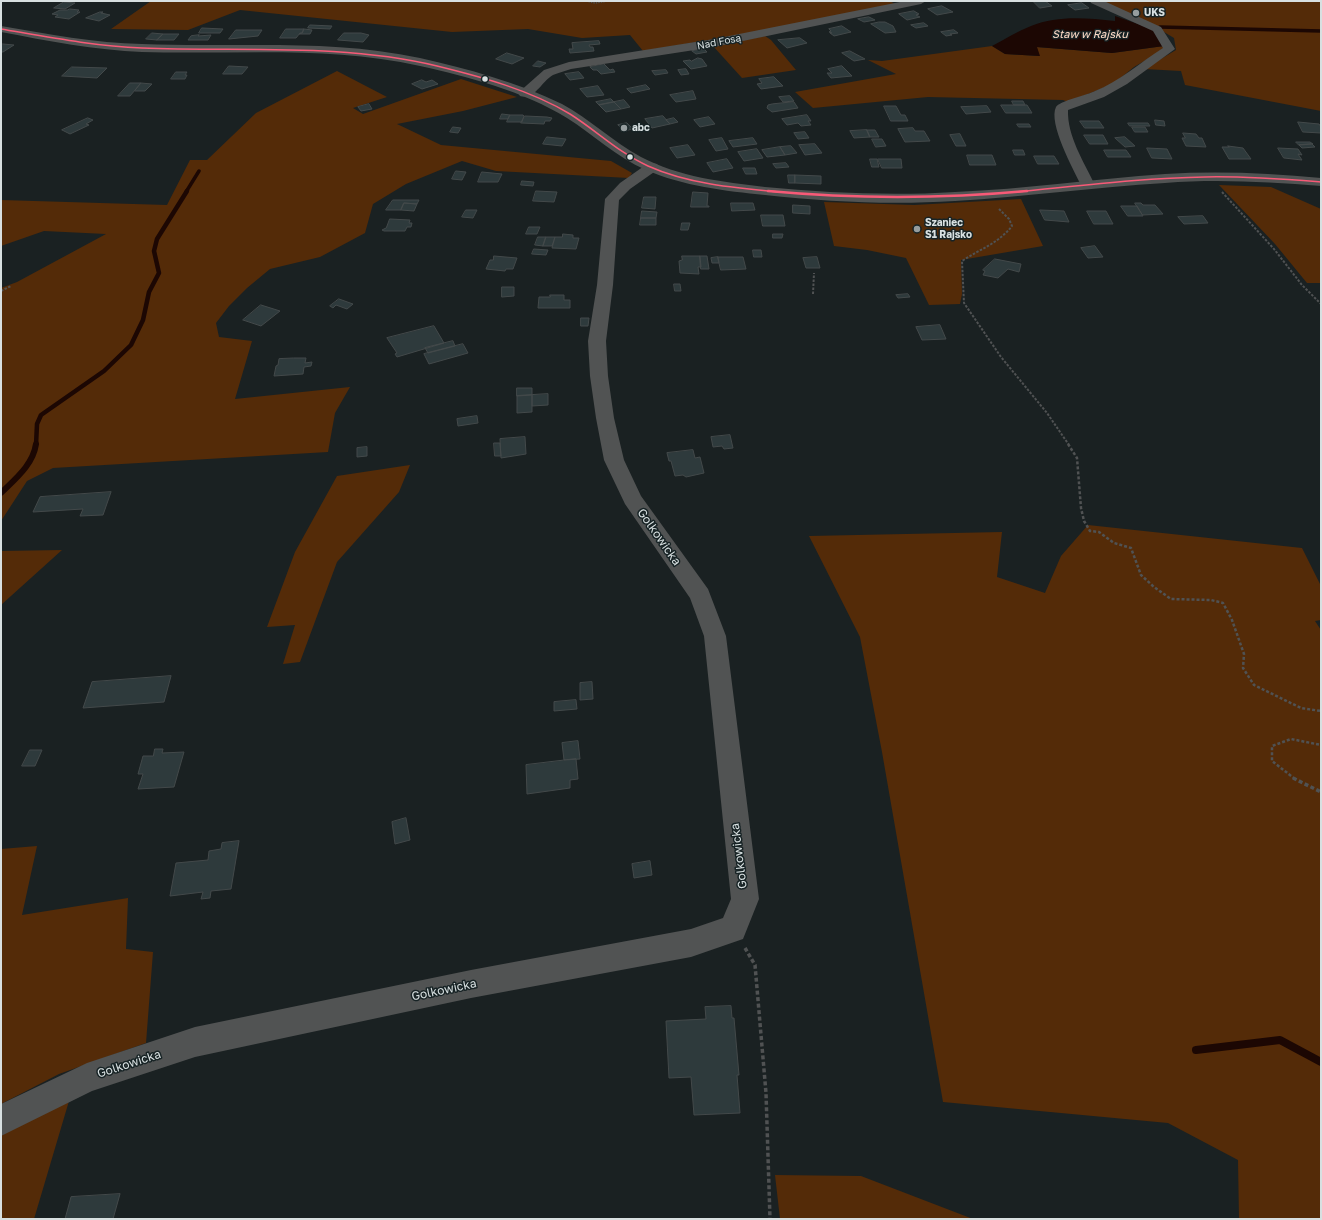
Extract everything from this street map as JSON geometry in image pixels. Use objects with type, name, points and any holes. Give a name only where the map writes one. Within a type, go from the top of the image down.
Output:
[{"type":"street","name":"Nad Fosą","points":[[524,93],[531,89],[548,73],[569,66],[714,43],[921,1]]},
{"type":"street","points":[[1088,185],[1070,150],[1061,121],[1062,108],[1100,94],[1123,81],[1141,67],[1169,49],[1157,29],[1094,1]]},
{"type":"street","points":[[1,29],[72,41],[122,47],[320,48],[370,52],[424,63],[524,93],[567,112],[631,157],[673,175],[763,190],[851,198],[910,198],[981,196],[1088,185],[1203,177],[1270,178],[1321,182]]},
{"type":"street","name":"Golkowicka","points":[[1,1120],[87,1078],[195,1042],[471,984],[691,944],[733,929],[744,899],[715,636],[700,595],[632,499],[614,460],[605,418],[599,376],[598,341],[605,285],[612,199],[625,186],[652,167]]},
{"type":"path","points":[[586,1],[595,3],[608,1]]},
{"type":"path","points":[[1203,177],[1219,188],[1241,211],[1274,249],[1302,285],[1321,304]]},
{"type":"path","points":[[981,196],[1002,212],[1012,226],[1005,236],[995,244],[962,261],[964,303],[1001,357],[1047,413],[1077,458],[1081,508],[1084,521],[1090,530],[1099,532],[1114,543],[1131,548],[1141,575],[1154,587],[1171,599],[1211,600],[1223,603],[1232,620],[1244,654],[1244,668],[1254,685],[1301,708],[1321,711]]},
{"type":"path","points":[[813,294],[814,273]]},
{"type":"path","points":[[1,291],[11,286]]},
{"type":"path","points":[[1321,745],[1291,739],[1272,746],[1272,761],[1292,778],[1321,792]]},
{"type":"path","points":[[733,929],[755,965],[766,1093],[770,1219]]},
{"type":"shaded area","points":[[151,1],[889,1],[898,5],[643,51],[630,35],[582,38],[528,29],[452,32],[240,10],[188,30],[111,29]]},
{"type":"shaded area","points":[[1098,1],[1321,1],[1321,111],[1185,85],[1181,71],[1144,69],[1176,50],[1174,38],[1154,26]]},
{"type":"shaded area","points":[[765,36],[771,40],[796,70],[742,78],[713,46]]},
{"type":"shaded area","points":[[992,46],[1005,54],[1039,56],[1036,47],[1112,53],[1164,46],[1163,50],[1134,67],[1113,84],[1068,102],[1063,100],[928,97],[813,108],[795,92],[896,74],[868,60],[882,61]]},
{"type":"shaded area","points":[[337,71],[387,97],[353,108],[363,114],[461,79],[517,97],[463,111],[397,124],[441,145],[611,161],[632,173],[629,178],[496,171],[462,161],[406,184],[373,204],[365,233],[320,257],[270,269],[247,288],[229,306],[216,323],[219,337],[252,341],[235,399],[350,387],[335,413],[328,452],[53,468],[27,481],[1,521],[1,288],[17,282],[106,234],[44,231],[1,246],[1,200],[167,205],[190,160],[207,160],[256,113]]},
{"type":"shaded area","points":[[1219,185],[1271,187],[1321,209],[1321,283],[1307,283],[1275,244]]},
{"type":"shaded area","points":[[1021,199],[1043,246],[961,260],[962,294],[960,304],[929,305],[906,258],[867,250],[834,246],[824,202],[914,205]]},
{"type":"shaded area","points":[[410,465],[399,492],[337,562],[300,662],[283,664],[295,625],[267,627],[295,552],[337,476]]},
{"type":"shaded area","points":[[1088,525],[1302,548],[1321,586],[1321,620],[1315,621],[1321,630],[1321,1219],[1239,1219],[1238,1160],[1168,1123],[943,1102],[882,752],[860,637],[809,536],[1002,532],[997,577],[1045,593],[1061,556]]},
{"type":"shaded area","points":[[62,550],[1,605],[1,551]]},
{"type":"shaded area","points":[[37,846],[22,915],[128,898],[126,949],[153,952],[146,1043],[59,1074],[1,1104],[1,849]]},
{"type":"shaded area","points":[[69,1101],[34,1219],[1,1219],[1,1133]]},
{"type":"shaded area","points":[[775,1175],[861,1176],[973,1219],[780,1219]]},
{"type":"water","name":"Staw w Rajsku","points":[[1115,16],[1152,29],[1164,46],[1112,53],[1037,47],[1040,56],[1005,54],[992,46],[1021,30],[1051,20],[1072,18],[1115,21]]},
{"type":"building","points":[[1033,1],[1045,1],[1052,6],[1040,8]]},
{"type":"building","points":[[64,2],[75,3],[65,9],[54,8]]},
{"type":"building","points":[[1082,3],[1089,8],[1075,10],[1068,5]]},
{"type":"building","points":[[942,6],[953,12],[937,15],[928,9]]},
{"type":"building","points":[[60,10],[79,10],[77,12],[80,12],[69,19],[55,17],[58,15],[52,14]]},
{"type":"building","points":[[914,11],[919,14],[916,15],[920,17],[907,20],[899,14]]},
{"type":"building","points":[[100,12],[110,15],[99,21],[86,18]]},
{"type":"building","points":[[869,17],[875,20],[864,22],[858,19]]},
{"type":"building","points":[[885,22],[893,26],[896,32],[885,33],[871,24]]},
{"type":"building","points":[[924,23],[928,26],[916,28],[911,25]]},
{"type":"building","points":[[310,25],[332,26],[330,29],[308,28]]},
{"type":"building","points":[[842,26],[851,32],[834,36],[829,32],[831,31],[829,29]]},
{"type":"building","points":[[202,28],[223,29],[220,33],[199,33]]},
{"type":"building","points":[[286,29],[304,29],[296,38],[280,38]]},
{"type":"building","points":[[304,29],[312,30],[310,34],[299,34],[302,33]]},
{"type":"building","points":[[236,30],[262,30],[258,36],[229,39]]},
{"type":"building","points":[[954,30],[958,33],[946,36],[941,32]]},
{"type":"building","points":[[152,33],[163,34],[157,40],[146,39]]},
{"type":"building","points":[[344,33],[361,33],[369,35],[363,42],[338,40]]},
{"type":"building","points":[[163,34],[179,34],[174,40],[157,40]]},
{"type":"building","points":[[199,35],[198,36],[211,35],[208,40],[188,40],[191,36]]},
{"type":"building","points":[[800,38],[807,43],[787,48],[778,40]]},
{"type":"building","points":[[599,41],[600,44],[589,45],[590,47],[593,47],[594,51],[570,53],[569,49],[573,49],[572,43]]},
{"type":"building","points":[[1,45],[14,45],[1,52]]},
{"type":"building","points":[[704,49],[707,52],[696,54],[692,51]]},
{"type":"building","points":[[850,51],[865,59],[854,61],[842,53]]},
{"type":"building","points":[[507,53],[524,58],[512,64],[496,59]]},
{"type":"building","points":[[698,58],[702,59],[707,66],[691,69],[683,61],[691,61]]},
{"type":"building","points":[[538,61],[546,63],[540,67],[533,66]]},
{"type":"building","points":[[604,64],[610,70],[613,69],[615,72],[601,74],[597,70],[593,70],[590,67]]},
{"type":"building","points":[[229,66],[248,67],[242,74],[223,74]]},
{"type":"building","points":[[842,66],[852,76],[831,78],[827,73],[832,73],[828,69]]},
{"type":"building","points":[[72,67],[107,68],[97,78],[62,76]]},
{"type":"building","points":[[686,69],[689,74],[681,75],[678,70]]},
{"type":"building","points":[[666,70],[668,73],[655,75],[652,71]]},
{"type":"building","points":[[176,72],[187,72],[185,79],[171,79]]},
{"type":"building","points":[[579,72],[584,78],[570,80],[565,74]]},
{"type":"building","points":[[774,77],[783,86],[761,89],[757,84],[762,83],[759,79]]},
{"type":"building","points":[[422,80],[426,82],[432,80],[438,84],[422,89],[412,84]]},
{"type":"building","points":[[130,83],[141,83],[130,96],[118,96]]},
{"type":"building","points":[[141,83],[152,84],[145,91],[135,91]]},
{"type":"building","points":[[646,85],[650,89],[631,93],[627,89]]},
{"type":"building","points":[[598,86],[604,95],[587,97],[580,89]]},
{"type":"building","points":[[693,91],[696,99],[676,102],[670,95]]},
{"type":"building","points":[[790,96],[794,101],[783,102],[779,97]]},
{"type":"building","points":[[611,99],[614,102],[599,105],[596,102]]},
{"type":"building","points":[[624,100],[630,107],[621,109],[614,102]]},
{"type":"building","points":[[1012,101],[1023,101],[1025,105],[1014,105]]},
{"type":"building","points":[[614,102],[621,109],[606,112],[599,105]]},
{"type":"building","points":[[794,102],[798,108],[772,112],[767,108],[768,105],[772,104]]},
{"type":"building","points":[[369,104],[372,109],[361,111],[358,107]]},
{"type":"building","points":[[1001,105],[1027,105],[1032,113],[1006,113]]},
{"type":"building","points":[[884,106],[896,106],[901,115],[905,115],[908,121],[891,121]]},
{"type":"building","points":[[987,106],[991,112],[966,114],[961,107]]},
{"type":"building","points":[[502,114],[510,115],[508,119],[500,119]]},
{"type":"building","points":[[510,115],[524,116],[522,122],[507,122]]},
{"type":"building","points":[[807,115],[811,121],[808,121],[811,125],[801,126],[798,123],[787,125],[782,119]]},
{"type":"building","points":[[525,116],[552,118],[550,121],[545,121],[544,124],[521,123]]},
{"type":"building","points":[[663,116],[670,124],[652,128],[645,119]]},
{"type":"building","points":[[709,117],[715,124],[700,127],[694,120]]},
{"type":"building","points":[[88,118],[93,120],[86,124],[89,125],[70,134],[62,130]]},
{"type":"building","points":[[674,118],[678,122],[670,124],[666,120]]},
{"type":"building","points":[[1155,120],[1164,121],[1165,126],[1156,125]]},
{"type":"building","points":[[1080,121],[1099,121],[1104,128],[1085,128]]},
{"type":"building","points":[[1298,122],[1319,124],[1321,127],[1321,133],[1303,132]]},
{"type":"building","points":[[627,123],[633,129],[624,131],[618,125]]},
{"type":"building","points":[[1128,123],[1148,123],[1150,126],[1130,126]]},
{"type":"building","points":[[1017,124],[1029,124],[1031,127],[1019,127]]},
{"type":"building","points":[[453,127],[461,128],[458,133],[450,132]]},
{"type":"building","points":[[1132,127],[1145,127],[1148,132],[1135,132]]},
{"type":"building","points":[[913,128],[915,131],[924,131],[930,141],[905,142],[898,129]]},
{"type":"building","points":[[867,130],[875,130],[879,137],[870,137]]},
{"type":"building","points":[[867,130],[870,137],[854,138],[850,131]]},
{"type":"building","points":[[805,132],[809,138],[798,139],[794,133]]},
{"type":"building","points":[[1183,133],[1196,134],[1199,138],[1202,138],[1206,147],[1186,146],[1182,138],[1185,138]]},
{"type":"building","points":[[960,134],[966,146],[956,146],[950,135]]},
{"type":"building","points":[[1084,135],[1103,135],[1108,144],[1090,144]]},
{"type":"building","points":[[547,137],[566,139],[562,146],[543,144]]},
{"type":"building","points":[[1125,137],[1135,146],[1125,147],[1115,138]]},
{"type":"building","points":[[722,138],[728,149],[716,151],[709,140]]},
{"type":"building","points":[[753,138],[757,144],[733,147],[729,141]]},
{"type":"building","points":[[872,139],[882,139],[886,146],[876,147]]},
{"type":"building","points":[[1296,142],[1310,142],[1313,144],[1299,145]]},
{"type":"building","points":[[815,144],[822,153],[805,155],[799,145]]},
{"type":"building","points":[[1312,144],[1315,147],[1302,148],[1299,145]]},
{"type":"building","points":[[688,145],[695,155],[677,158],[670,148]]},
{"type":"building","points":[[791,146],[797,153],[785,155],[780,147]]},
{"type":"building","points":[[1228,146],[1243,148],[1251,159],[1229,159],[1222,147],[1229,147]]},
{"type":"building","points":[[780,147],[785,155],[767,157],[762,150]]},
{"type":"building","points":[[1147,148],[1167,149],[1172,159],[1152,158]]},
{"type":"building","points":[[1278,148],[1298,149],[1302,155],[1298,154],[1302,160],[1284,158]]},
{"type":"building","points":[[757,149],[763,158],[744,161],[738,152]]},
{"type":"building","points":[[1013,150],[1023,150],[1025,155],[1015,155]]},
{"type":"building","points":[[1104,150],[1126,150],[1131,157],[1108,157]]},
{"type":"building","points":[[967,155],[992,155],[996,165],[970,165]]},
{"type":"building","points":[[1034,156],[1054,156],[1059,164],[1038,164]]},
{"type":"building","points":[[727,159],[733,168],[713,172],[707,163]]},
{"type":"building","points":[[870,159],[877,159],[879,167],[872,167]]},
{"type":"building","points":[[878,159],[901,159],[902,168],[882,168]]},
{"type":"building","points":[[786,163],[789,167],[776,168],[773,164]]},
{"type":"building","points":[[743,168],[755,168],[757,174],[746,174]]},
{"type":"building","points":[[456,171],[466,172],[462,180],[452,179]]},
{"type":"building","points":[[482,172],[502,174],[498,182],[478,182]]},
{"type":"building","points":[[788,175],[795,175],[795,183],[789,183]]},
{"type":"building","points":[[795,175],[821,176],[821,184],[795,183]]},
{"type":"building","points":[[522,181],[534,182],[533,186],[521,185]]},
{"type":"building","points":[[536,191],[557,192],[554,202],[533,201]]},
{"type":"building","points":[[693,192],[708,193],[707,206],[709,207],[691,207]]},
{"type":"building","points":[[644,197],[656,197],[655,209],[642,208]]},
{"type":"building","points":[[393,200],[419,200],[417,204],[404,203],[401,210],[386,210]]},
{"type":"building","points":[[404,203],[417,204],[414,211],[401,210]]},
{"type":"building","points":[[731,203],[753,203],[755,210],[732,211]]},
{"type":"building","points":[[1135,203],[1155,205],[1163,214],[1143,215]]},
{"type":"building","points":[[793,205],[810,206],[810,214],[793,213]]},
{"type":"building","points":[[1121,206],[1137,206],[1143,216],[1128,216]]},
{"type":"building","points":[[466,210],[477,210],[473,218],[462,217]]},
{"type":"building","points":[[1040,210],[1064,211],[1069,222],[1045,220]]},
{"type":"building","points":[[642,211],[657,212],[656,218],[641,218]]},
{"type":"building","points":[[1087,211],[1106,211],[1113,224],[1094,224]]},
{"type":"building","points":[[761,215],[783,215],[785,226],[763,226]]},
{"type":"building","points":[[1203,216],[1208,223],[1184,224],[1178,217]]},
{"type":"building","points":[[641,218],[656,218],[656,225],[640,225]]},
{"type":"building","points":[[390,219],[410,220],[409,223],[412,223],[411,227],[407,227],[405,231],[382,230],[386,228]]},
{"type":"building","points":[[682,223],[690,223],[688,230],[681,230]]},
{"type":"building","points":[[529,227],[540,227],[537,234],[526,234]]},
{"type":"building","points":[[563,234],[573,235],[573,238],[579,238],[576,249],[552,248],[555,237],[562,237]]},
{"type":"building","points":[[773,234],[783,234],[782,238],[773,238]]},
{"type":"building","points":[[538,237],[546,237],[543,246],[535,245]]},
{"type":"building","points":[[546,237],[555,237],[552,246],[543,246]]},
{"type":"building","points":[[1095,246],[1103,257],[1088,258],[1081,248]]},
{"type":"building","points":[[534,249],[548,250],[546,255],[532,254]]},
{"type":"building","points":[[753,250],[761,250],[762,257],[754,257]]},
{"type":"building","points":[[494,256],[517,258],[513,269],[506,269],[505,271],[486,269],[490,260],[493,260]]},
{"type":"building","points":[[682,256],[700,256],[701,267],[698,267],[699,274],[680,273],[679,261],[682,260]]},
{"type":"building","points":[[700,256],[707,256],[709,269],[701,269]]},
{"type":"building","points":[[718,257],[719,263],[712,263],[711,258]]},
{"type":"building","points":[[718,257],[743,257],[746,269],[721,270]]},
{"type":"building","points":[[817,257],[820,268],[806,268],[803,258]]},
{"type":"building","points":[[995,259],[1021,264],[1019,272],[1008,269],[998,278],[983,275],[985,271],[983,270]]},
{"type":"building","points":[[674,284],[680,284],[681,291],[675,291]]},
{"type":"building","points":[[502,287],[514,287],[514,296],[502,297]]},
{"type":"building","points":[[908,294],[910,297],[898,298],[896,295]]},
{"type":"building","points":[[550,295],[564,295],[564,300],[570,300],[570,308],[538,308],[539,297],[550,297]]},
{"type":"building","points":[[339,299],[353,304],[347,309],[336,305],[333,308],[330,306]]},
{"type":"building","points":[[261,305],[280,311],[261,326],[243,320]]},
{"type":"building","points":[[581,318],[589,318],[588,326],[581,326]]},
{"type":"building","points":[[940,325],[946,339],[922,340],[916,327]]},
{"type":"building","points":[[434,326],[444,343],[397,357],[395,354],[397,353],[387,338]]},
{"type":"building","points":[[453,341],[455,346],[428,353],[425,348]]},
{"type":"building","points":[[463,344],[468,353],[429,364],[424,354]]},
{"type":"building","points":[[306,358],[305,363],[312,362],[311,366],[304,367],[303,374],[274,376],[279,359]]},
{"type":"building","points":[[517,388],[532,388],[532,395],[517,396]]},
{"type":"building","points":[[548,394],[548,405],[532,406],[532,395]]},
{"type":"building","points":[[532,395],[532,412],[517,413],[517,396]]},
{"type":"building","points":[[477,416],[478,423],[458,426],[457,419]]},
{"type":"building","points":[[730,435],[733,448],[724,449],[722,446],[713,447],[711,437]]},
{"type":"building","points":[[525,437],[526,454],[501,458],[500,439]]},
{"type":"building","points":[[494,443],[500,443],[501,456],[495,456]]},
{"type":"building","points":[[367,447],[367,456],[357,457],[357,448]]},
{"type":"building","points":[[693,450],[695,458],[700,457],[704,473],[686,477],[683,475],[675,476],[667,453]]},
{"type":"building","points":[[111,492],[103,515],[80,516],[83,509],[33,512],[40,497]]},
{"type":"building","points":[[171,676],[164,702],[83,708],[92,682]]},
{"type":"building","points":[[592,682],[593,699],[580,700],[580,683]]},
{"type":"building","points":[[576,700],[577,709],[554,711],[554,702]]},
{"type":"building","points":[[578,741],[580,759],[564,760],[562,743]]},
{"type":"building","points":[[155,749],[163,749],[162,753],[184,752],[174,787],[138,789],[143,774],[138,774],[143,756],[153,756]]},
{"type":"building","points":[[30,750],[42,750],[35,766],[22,766]]},
{"type":"building","points":[[576,759],[578,779],[570,780],[570,788],[527,794],[526,765]]},
{"type":"building","points":[[406,818],[410,840],[395,844],[392,822]]},
{"type":"building","points":[[239,841],[231,889],[211,891],[210,898],[201,899],[203,892],[170,896],[176,863],[208,860],[209,851],[221,849],[222,843]]},
{"type":"building","points":[[650,861],[652,875],[634,878],[632,864]]},
{"type":"building","points":[[731,1006],[732,1018],[734,1018],[739,1075],[737,1075],[740,1113],[694,1115],[691,1077],[669,1078],[666,1021],[706,1019],[705,1007]]},
{"type":"building","points":[[120,1194],[113,1219],[65,1219],[71,1197]]},
{"type":"waterway","points":[[1160,27],[1321,31]]},
{"type":"waterway","points":[[186,192],[199,171]]},
{"type":"waterway","points":[[36,445],[37,424],[41,415],[104,371],[131,345],[143,320],[149,292],[159,273],[154,251],[157,239],[187,191]]},
{"type":"waterway","points":[[1,493],[23,471],[31,459],[36,444]]},
{"type":"waterway","points":[[1196,1050],[1280,1040],[1321,1062]]},
{"type":"transit line","points":[[1,29],[72,41],[124,47],[316,50],[351,52],[420,62],[492,81],[545,101],[571,115],[624,153],[665,173],[698,181],[748,189],[836,196],[908,198],[955,197],[1112,183],[1204,177],[1243,177],[1321,182]]},
{"type":"place","name":"UKS","points":[[1136,13]]},
{"type":"place","name":"abc","points":[[624,128]]},
{"type":"place","name":"Szaniec S1 Rajsko","points":[[917,229]]}]
